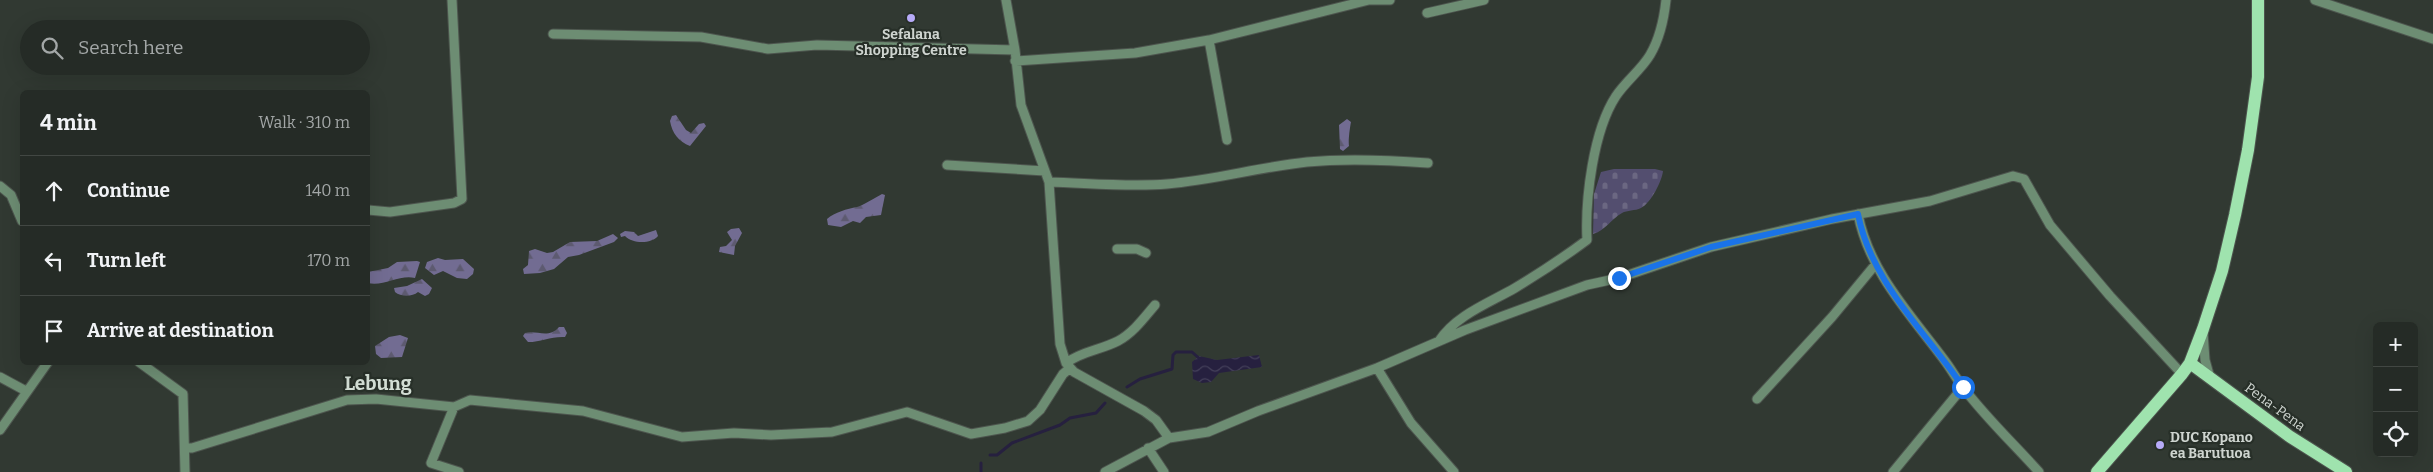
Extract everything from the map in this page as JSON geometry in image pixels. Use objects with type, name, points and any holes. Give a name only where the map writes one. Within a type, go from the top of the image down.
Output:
[{"type":"main road","points":[[2098,472],[2182,374],[2190,363],[2203,329],[2222,271],[2248,150],[2258,77],[2258,0]]},
{"type":"main road","name":"Pena-Pena","points":[[2190,363],[2289,436],[2346,472]]},
{"type":"street","points":[[370,210],[390,212],[454,203],[462,199],[452,0]]},
{"type":"street","points":[[1006,0],[1015,50],[1021,105],[1049,182],[1060,344],[1068,365],[1087,380],[1156,420],[1169,438]]},
{"type":"street","points":[[1015,61],[1135,53],[1209,40],[1359,2],[1390,0]]},
{"type":"street","points":[[1427,13],[1484,0]]},
{"type":"street","points":[[1439,342],[1446,331],[1457,321],[1517,287],[1587,240],[1585,209],[1603,126],[1616,96],[1650,55],[1664,18],[1666,0]]},
{"type":"street","points":[[2315,0],[2433,40]]},
{"type":"street","points":[[553,34],[701,37],[768,49],[817,45],[1015,50]]},
{"type":"street","points":[[1209,40],[1227,140]]},
{"type":"street","points":[[1049,182],[1131,185],[1166,184],[1234,176],[1265,168],[1307,162],[1373,158],[1428,163]]},
{"type":"street","points":[[947,165],[1045,171]]},
{"type":"street","points":[[1105,472],[1169,438],[1208,432],[1258,411],[1377,368],[1465,330],[1588,285],[1619,278],[1711,247],[1858,214],[1930,201],[2013,176],[2024,179],[2050,225],[2110,296],[2182,374]]},
{"type":"street","points":[[0,186],[11,196],[20,216]]},
{"type":"street","points":[[1858,214],[1861,230],[1875,265],[1908,316],[1945,361],[1963,387],[2039,472]]},
{"type":"street","points":[[1117,249],[1137,250],[1146,253]]},
{"type":"street","points":[[1757,399],[1832,317],[1875,265]]},
{"type":"street","points":[[186,448],[192,448],[258,426],[359,398],[454,407],[470,400],[583,411],[682,437],[734,433],[770,435],[832,432],[906,412],[971,434],[1005,428],[1028,421],[1040,410],[1074,357],[1117,342],[1128,334],[1155,305]]},
{"type":"street","points":[[2203,329],[2205,360],[2210,378]]},
{"type":"street","points":[[0,430],[46,365]]},
{"type":"street","points":[[143,365],[183,394],[186,448],[185,472]]},
{"type":"street","points":[[1377,368],[1411,423],[1454,472]]},
{"type":"street","points":[[0,377],[26,391]]},
{"type":"street","points":[[1893,472],[1963,387]]},
{"type":"street","points":[[454,407],[431,463],[459,472]]},
{"type":"street","points":[[1148,448],[1164,472]]},
{"type":"green space","points":[[676,115],[686,130],[691,133],[699,124],[704,123],[706,126],[690,146],[679,139],[672,129],[670,121],[672,116]]},
{"type":"green space","points":[[1347,119],[1351,122],[1349,146],[1343,151],[1340,149],[1339,125]]},
{"type":"green space","points":[[1614,169],[1655,169],[1663,171],[1661,180],[1649,202],[1639,209],[1622,213],[1593,234],[1594,194],[1601,172]]},
{"type":"green space","points":[[882,194],[885,195],[881,215],[866,217],[860,223],[853,221],[841,227],[828,225],[827,219],[834,214],[859,206]]},
{"type":"green space","points":[[739,228],[742,233],[735,246],[734,255],[719,252],[720,247],[726,246],[732,240],[727,232],[731,229]]},
{"type":"green space","points":[[656,230],[658,236],[647,242],[637,242],[625,236],[621,237],[620,234],[625,231],[634,232],[638,236]]},
{"type":"green space","points":[[613,234],[618,238],[614,242],[579,255],[568,257],[554,269],[540,273],[524,274],[523,269],[528,265],[529,251],[535,249],[547,253],[553,252],[570,242],[597,241]]},
{"type":"green space","points":[[438,258],[445,260],[463,259],[474,269],[473,274],[467,279],[457,278],[443,271],[434,275],[425,268],[427,262]]},
{"type":"green space","points":[[397,262],[420,262],[415,278],[409,277],[370,283],[370,272],[388,268]]},
{"type":"green space","points":[[422,279],[432,288],[429,294],[425,296],[418,292],[407,296],[395,292],[394,288],[407,286]]},
{"type":"green space","points":[[559,327],[564,327],[567,333],[565,337],[528,342],[523,336],[529,332],[551,333]]},
{"type":"green space","points":[[400,335],[408,338],[402,357],[381,358],[376,354],[375,346],[389,337]]},
{"type":"water","points":[[1259,355],[1262,367],[1219,373],[1211,382],[1202,383],[1193,379],[1192,362],[1199,356],[1217,360]]},
{"type":"waterway","points":[[1127,387],[1140,379],[1172,369],[1173,355],[1176,352],[1192,352],[1201,360]]},
{"type":"waterway","points":[[990,455],[997,455],[1012,443],[1060,425],[1070,418],[1096,413],[1105,403]]},
{"type":"waterway","points":[[981,463],[981,472]]},
{"type":"place","name":"Sefalana Shopping Centre","points":[[911,18]]},
{"type":"place","name":"DUC Kopano ea Barutuoa","points":[[2160,445]]},
{"type":"district","name":"Lebung","points":[[378,383]]},
{"type":"route","points":[[1619,278],[1711,247],[1858,214],[1861,230],[1875,265],[1908,316],[1945,361],[1963,387]]}]
